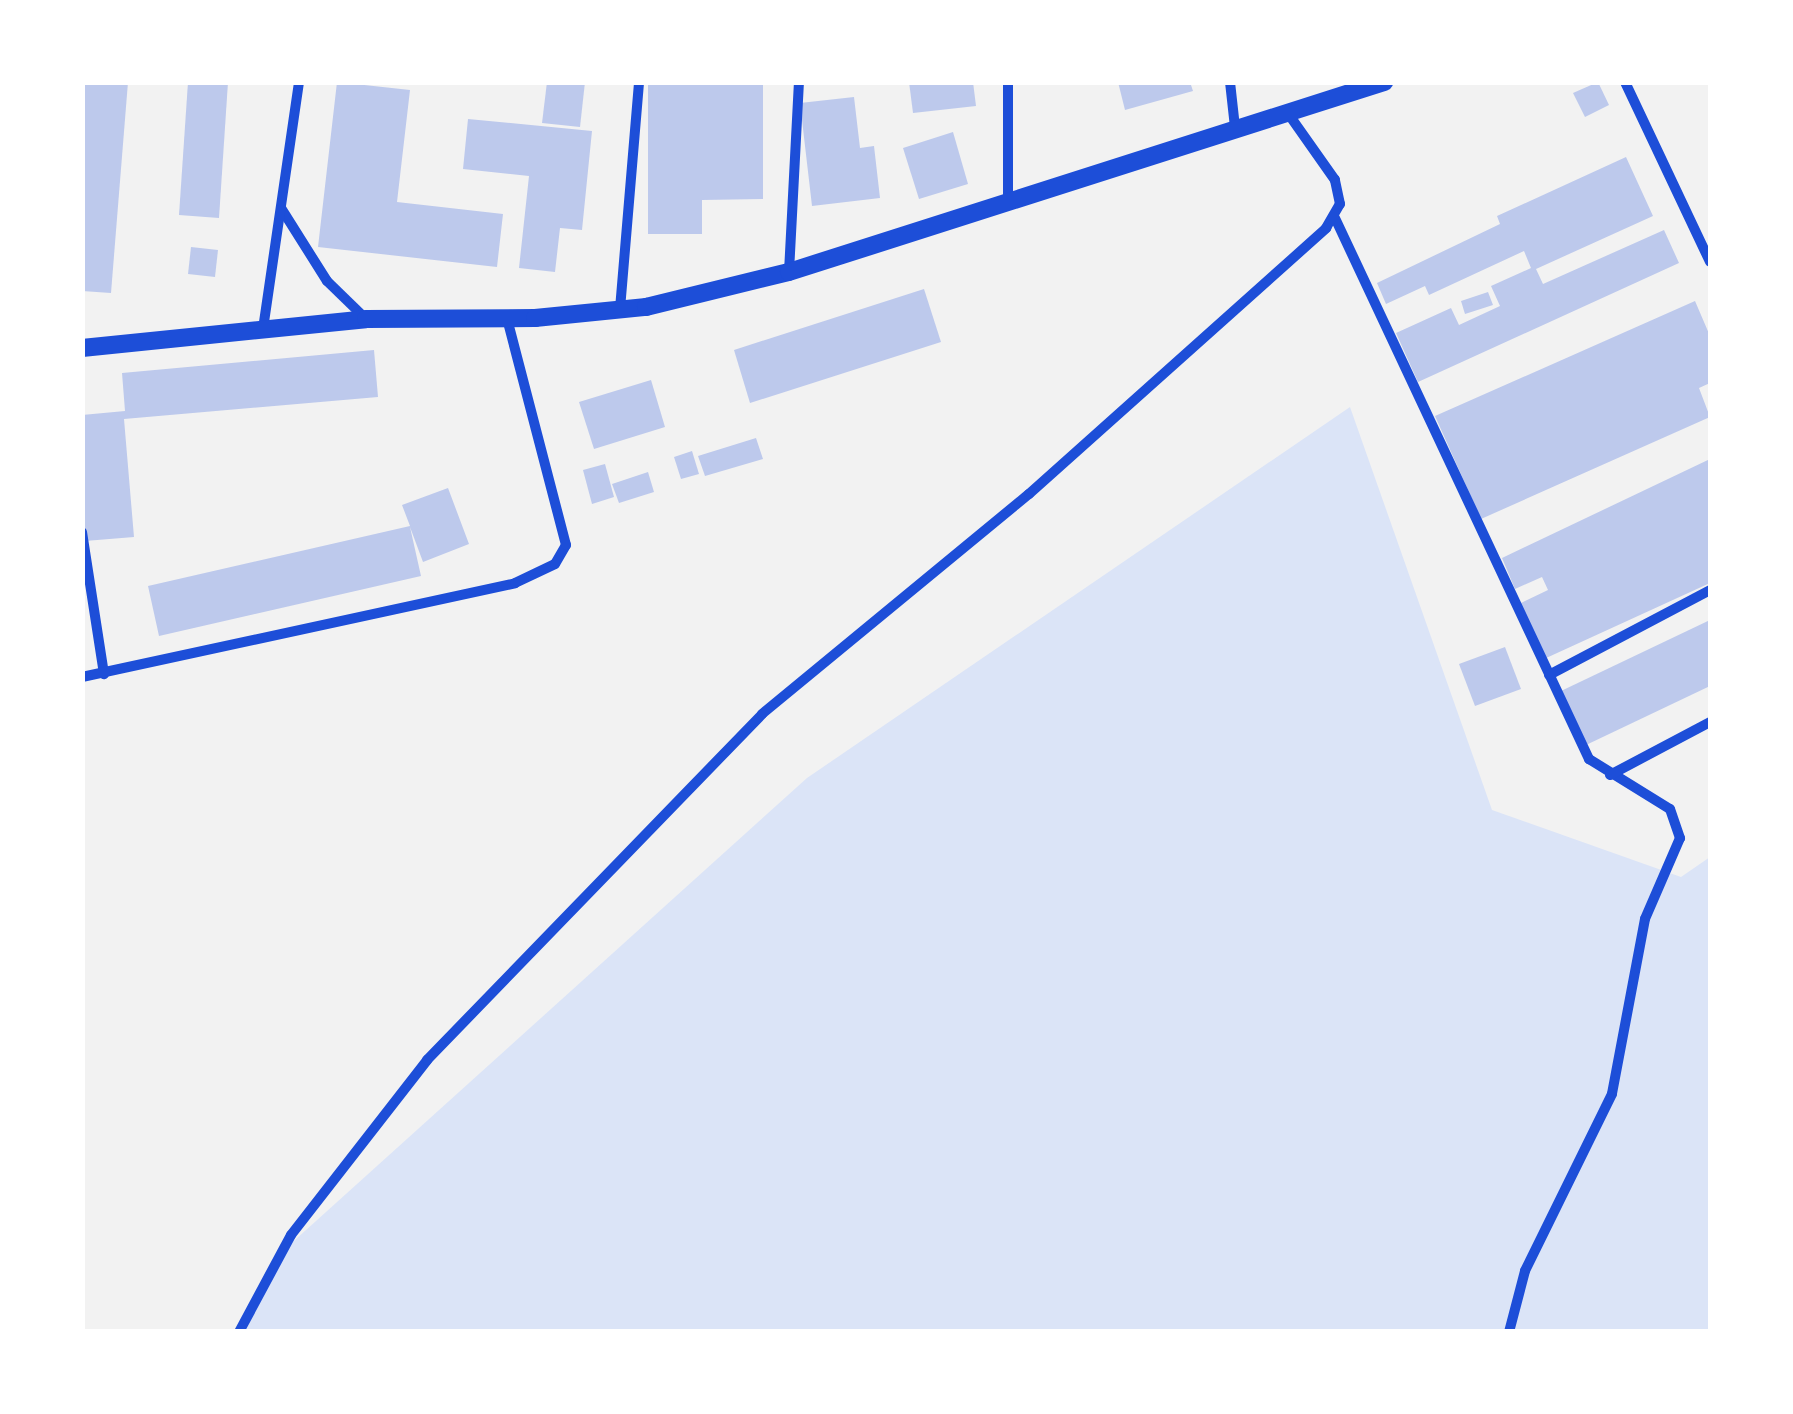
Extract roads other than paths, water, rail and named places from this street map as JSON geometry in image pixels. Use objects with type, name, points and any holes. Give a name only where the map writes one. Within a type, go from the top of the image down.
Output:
[{"type":"street","points":[[263,328],[299,82]]},
{"type":"street","points":[[620,309],[639,82]]},
{"type":"street","points":[[789,272],[799,82]]},
{"type":"street","points":[[1008,82],[1008,199]]},
{"type":"street","points":[[1230,82],[1235,127]]},
{"type":"street","points":[[82,348],[366,319],[620,309],[789,272],[1361,86],[1384,82]]},
{"type":"street","points":[[1625,82],[1710,262]]},
{"type":"street","points":[[1287,112],[1335,180],[1335,218],[1588,759],[1670,809],[1680,838],[1645,918],[1612,1094],[1525,1270],[1509,1332]]},
{"type":"street","points":[[280,207],[327,281],[366,319]]},
{"type":"street","points":[[239,1332],[314,1203],[428,1060],[762,714],[1029,494],[1304,253],[1335,218]]},
{"type":"street","points":[[82,677],[515,583],[555,564],[566,545],[507,316]]},
{"type":"street","points":[[82,532],[104,674]]},
{"type":"street","points":[[1550,675],[1710,590]]},
{"type":"street","points":[[1610,775],[1710,722]]}]
